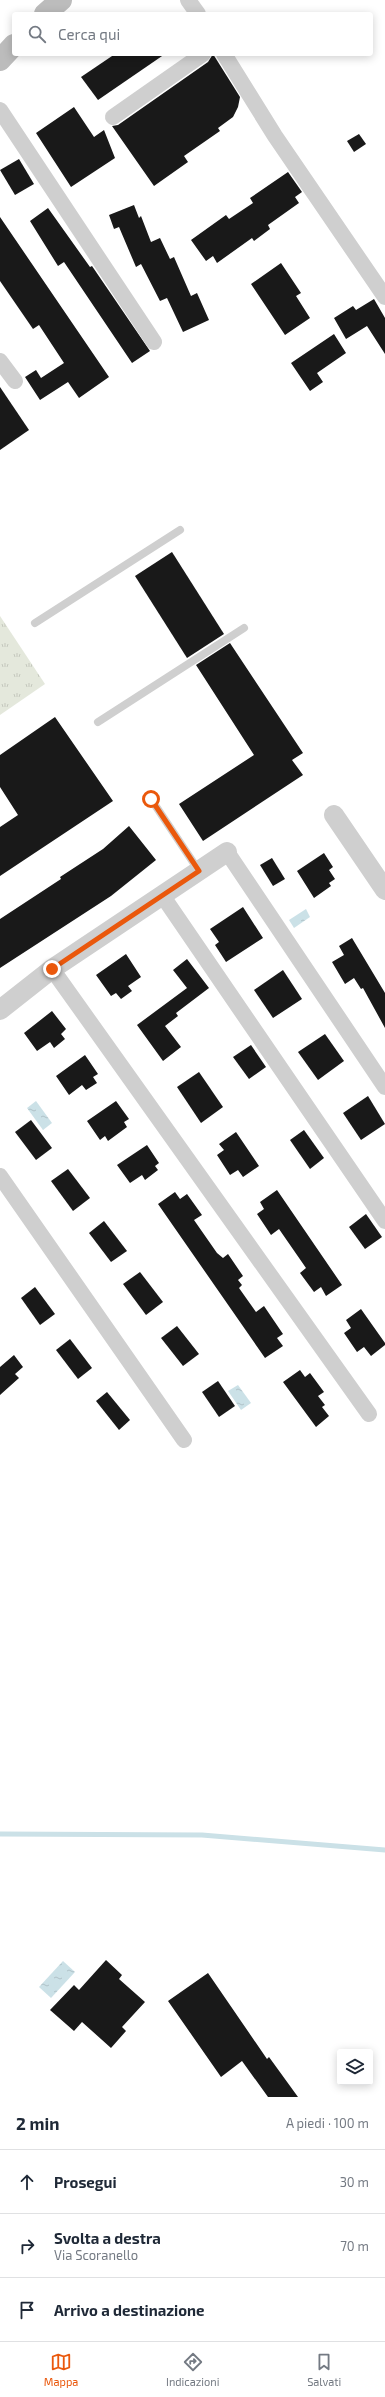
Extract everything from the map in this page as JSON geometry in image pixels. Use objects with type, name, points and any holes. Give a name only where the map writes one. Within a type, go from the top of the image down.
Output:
[{"type":"main road","points":[[47,12],[61,0]]},
{"type":"main road","points":[[0,60],[12,47]]},
{"type":"street","points":[[188,0],[197,12]]},
{"type":"street","points":[[113,117],[200,56]]},
{"type":"street","points":[[225,56],[275,136],[385,298]]},
{"type":"street","points":[[0,110],[154,342]]},
{"type":"street","points":[[0,361],[15,381]]},
{"type":"street","points":[[334,814],[385,890]]},
{"type":"street","points":[[0,1010],[52,969],[227,852],[385,1087]]},
{"type":"street","points":[[162,895],[385,1221]]},
{"type":"street","points":[[52,969],[369,1414]]},
{"type":"street","points":[[0,1176],[184,1440]]},
{"type":"lane","points":[[35,623],[180,530]]},
{"type":"lane","points":[[98,722],[244,628]]},
{"type":"lane","points":[[151,799],[199,871]]},
{"type":"green space","points":[[0,616],[45,684],[0,715]]},
{"type":"water","points":[[306,909],[310,917],[294,928],[289,920]]},
{"type":"water","points":[[36,1101],[52,1123],[43,1130],[27,1108]]},
{"type":"water","points":[[238,1385],[251,1403],[241,1410],[228,1391]]},
{"type":"water","points":[[63,1961],[75,1972],[51,1998],[39,1987]]},
{"type":"building","points":[[112,56],[162,56],[98,100],[81,77]]},
{"type":"building","points":[[212,56],[214,56],[240,97],[238,107],[233,117],[218,128],[220,131],[184,156],[188,162],[154,186],[112,126],[118,125],[208,62]]},
{"type":"building","points":[[74,107],[94,137],[104,130],[115,158],[71,187],[36,133]]},
{"type":"building","points":[[359,134],[366,144],[354,152],[347,141]]},
{"type":"building","points":[[19,159],[34,184],[15,195],[0,170]]},
{"type":"building","points":[[288,172],[302,192],[295,197],[299,203],[268,225],[270,229],[254,241],[252,238],[217,263],[213,256],[206,261],[191,240],[226,215],[229,219],[253,203],[250,198]]},
{"type":"building","points":[[134,205],[139,218],[141,216],[151,242],[160,238],[170,259],[174,257],[191,296],[197,293],[209,320],[183,332],[167,298],[160,301],[141,264],[136,267],[119,227],[114,229],[109,215]]},
{"type":"building","points":[[48,208],[90,267],[92,266],[150,351],[132,363],[64,262],[58,266],[30,221]]},
{"type":"building","points":[[0,217],[109,377],[79,398],[68,382],[40,400],[25,377],[36,370],[41,378],[64,363],[39,325],[33,329],[0,281]]},
{"type":"building","points":[[281,263],[301,293],[296,296],[310,318],[285,335],[251,284]]},
{"type":"building","points":[[374,299],[385,318],[385,354],[367,326],[346,339],[334,318],[353,306],[356,310]]},
{"type":"building","points":[[334,334],[346,353],[317,373],[323,382],[310,391],[291,363]]},
{"type":"building","points":[[0,387],[29,430],[0,450]]},
{"type":"building","points":[[172,552],[224,634],[187,658],[135,576]]},
{"type":"building","points":[[230,643],[303,753],[292,760],[303,775],[203,841],[179,804],[254,755],[196,665]]},
{"type":"building","points":[[55,717],[113,801],[0,876],[0,827],[18,815],[0,787],[0,755]]},
{"type":"building","points":[[129,826],[156,860],[111,896],[0,968],[0,919],[61,879],[60,877],[103,849]]},
{"type":"building","points":[[324,853],[333,867],[329,870],[335,879],[329,883],[331,886],[314,898],[297,871]]},
{"type":"building","points":[[272,858],[285,879],[273,886],[260,865]]},
{"type":"building","points":[[243,907],[263,938],[226,962],[215,945],[219,942],[210,929]]},
{"type":"building","points":[[352,938],[385,993],[385,1028],[363,988],[361,989],[354,978],[345,984],[332,962],[344,955],[339,946]]},
{"type":"building","points":[[126,954],[141,977],[128,986],[132,991],[121,999],[116,993],[111,996],[96,975]]},
{"type":"building","points":[[187,959],[209,988],[176,1013],[178,1016],[165,1026],[181,1047],[163,1061],[137,1025],[187,988],[173,970]]},
{"type":"building","points":[[283,970],[302,999],[273,1018],[254,990]]},
{"type":"building","points":[[52,1011],[66,1029],[61,1034],[65,1039],[54,1048],[50,1042],[37,1051],[24,1033]]},
{"type":"building","points":[[325,1034],[344,1061],[318,1080],[298,1052]]},
{"type":"building","points":[[251,1045],[266,1067],[249,1079],[233,1057]]},
{"type":"building","points":[[85,1055],[98,1074],[93,1077],[97,1083],[86,1090],[82,1085],[69,1095],[56,1076]]},
{"type":"building","points":[[199,1072],[223,1107],[201,1123],[177,1087]]},
{"type":"building","points":[[368,1096],[385,1124],[361,1140],[343,1113]]},
{"type":"building","points":[[116,1101],[129,1119],[124,1122],[127,1127],[108,1141],[105,1136],[100,1140],[87,1121]]},
{"type":"building","points":[[31,1120],[52,1148],[36,1160],[15,1132]]},
{"type":"building","points":[[304,1130],[324,1158],[310,1169],[290,1140]]},
{"type":"building","points":[[236,1132],[259,1166],[243,1177],[238,1170],[230,1175],[217,1155],[224,1150],[219,1144]]},
{"type":"building","points":[[147,1145],[159,1163],[155,1166],[158,1170],[145,1180],[142,1175],[130,1183],[117,1165]]},
{"type":"building","points":[[68,1169],[90,1198],[73,1211],[51,1181]]},
{"type":"building","points":[[277,1190],[342,1285],[326,1296],[321,1287],[314,1292],[300,1273],[306,1268],[279,1229],[271,1235],[257,1214],[264,1209],[260,1202]]},
{"type":"building","points":[[175,1192],[180,1199],[187,1194],[202,1215],[194,1220],[217,1253],[223,1258],[228,1254],[243,1276],[238,1280],[242,1285],[239,1288],[256,1312],[264,1306],[283,1334],[277,1338],[283,1346],[265,1358],[158,1204]]},
{"type":"building","points":[[366,1214],[382,1237],[365,1249],[349,1227]]},
{"type":"building","points":[[104,1221],[127,1251],[111,1262],[89,1233]]},
{"type":"building","points":[[140,1272],[163,1302],[146,1315],[123,1284]]},
{"type":"building","points":[[35,1287],[55,1314],[40,1325],[21,1298]]},
{"type":"building","points":[[361,1309],[385,1343],[385,1345],[371,1356],[364,1347],[357,1352],[344,1333],[351,1328],[346,1320]]},
{"type":"building","points":[[177,1326],[199,1354],[183,1366],[161,1338]]},
{"type":"building","points":[[70,1339],[92,1368],[78,1379],[56,1350]]},
{"type":"building","points":[[14,1355],[23,1367],[15,1374],[19,1378],[0,1395],[0,1367]]},
{"type":"building","points":[[300,1370],[305,1377],[310,1373],[324,1392],[318,1396],[325,1405],[322,1407],[329,1416],[316,1427],[283,1382]]},
{"type":"building","points":[[218,1381],[235,1406],[219,1417],[202,1392]]},
{"type":"building","points":[[107,1392],[130,1420],[119,1430],[96,1401]]},
{"type":"building","points":[[106,1960],[122,1975],[119,1979],[145,2002],[122,2027],[126,2031],[111,2048],[82,2022],[74,2031],[50,2010],[74,1985],[79,1990]]},
{"type":"building","points":[[208,1973],[267,2059],[269,2057],[298,2097],[268,2097],[242,2061],[221,2077],[168,2001]]},
{"type":"waterway","points":[[0,1834],[202,1835],[385,1850]]},
{"type":"route","points":[[52,969],[199,871],[151,799]]}]
